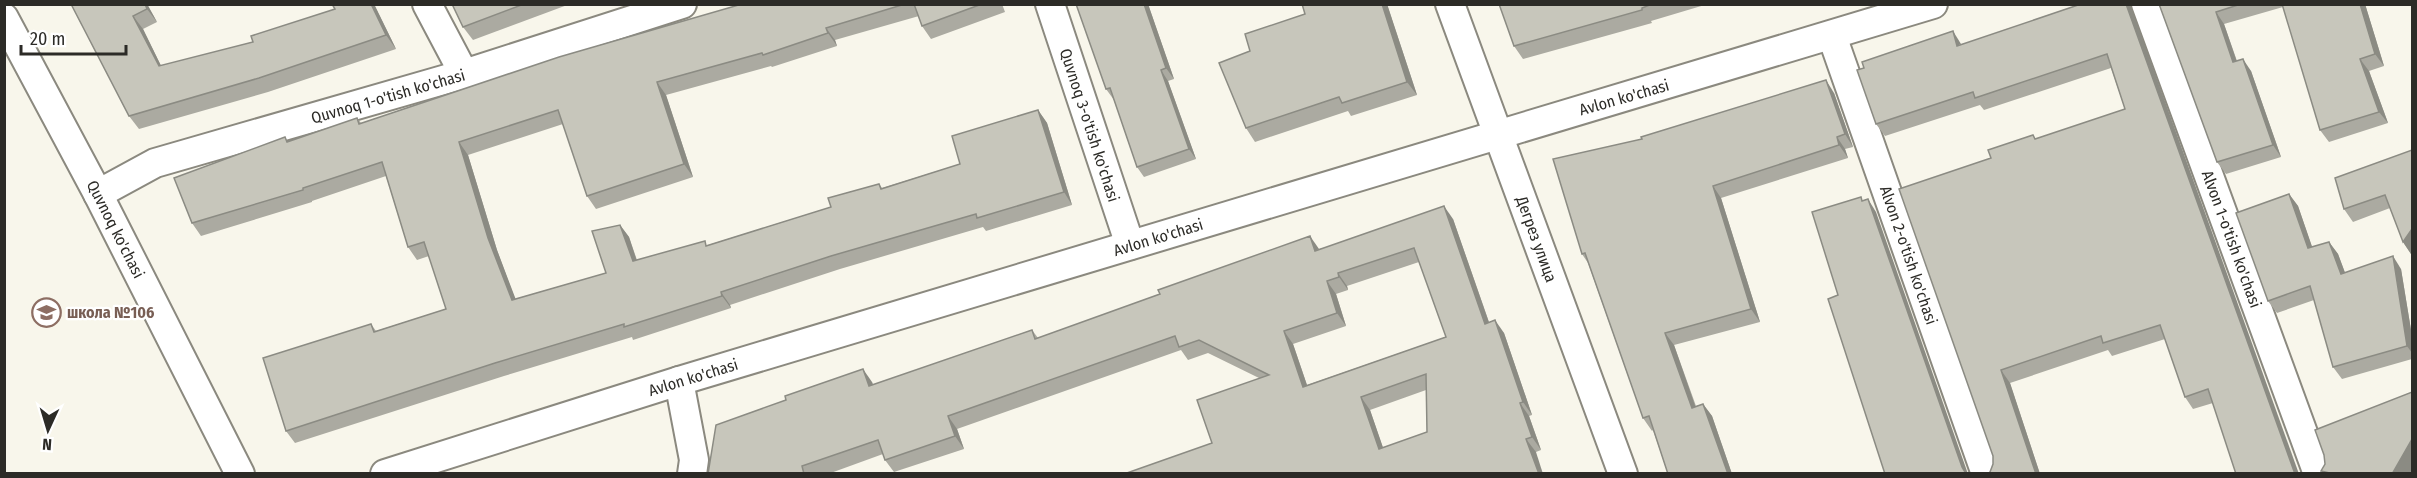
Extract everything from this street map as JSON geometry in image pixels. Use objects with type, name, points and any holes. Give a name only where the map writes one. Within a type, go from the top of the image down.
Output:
[{"type":"street","points":[[427,4],[464,74]]},
{"type":"street","name":"Quvnoq 1-o'tish ko'chasi","points":[[98,194],[155,163],[464,74],[682,4]]},
{"type":"street","name":"Quvnoq 3-o'tish ko'chasi","points":[[1050,4],[1130,246]]},
{"type":"street","name":"Дегрез улица","points":[[1450,4],[1623,474]]},
{"type":"street","name":"Avlon ko'chasi","points":[[385,474],[680,381],[1933,4]]},
{"type":"street","name":"Alvon 1-o'tish ko'chasi","points":[[2146,4],[2318,474]]},
{"type":"street","name":"Quvnoq ko'chasi","points":[[4,18],[98,194],[240,474]]},
{"type":"street","name":"Alvon 2-o'tish ko'chasi","points":[[1832,36],[1986,474]]},
{"type":"street","points":[[680,381],[694,460],[692,474]]},
{"type":"building","points":[[71,4],[145,4],[147,9],[133,16],[159,66],[253,42],[251,36],[335,9],[332,4],[371,4],[386,35],[259,78],[129,116]]},
{"type":"building","points":[[452,4],[524,4],[463,27]]},
{"type":"building","points":[[742,4],[905,4],[826,28],[828,33],[763,55],[762,53],[657,82],[684,164],[587,196],[558,110],[459,142],[488,238],[512,300],[606,273],[592,231],[620,225],[633,261],[705,241],[706,246],[831,207],[828,198],[879,184],[881,189],[960,164],[952,136],[1038,110],[1064,192],[977,218],[976,214],[831,256],[721,292],[722,296],[624,327],[624,324],[495,363],[286,431],[263,358],[371,324],[374,332],[446,309],[424,242],[408,247],[382,162],[303,188],[303,190],[192,223],[174,178],[285,137],[287,142],[357,118],[359,124],[559,57]]},
{"type":"building","points":[[914,4],[982,4],[922,26]]},
{"type":"building","points":[[1076,4],[1144,4],[1166,68],[1161,70],[1189,149],[1137,167],[1110,88],[1106,89]]},
{"type":"building","points":[[1302,4],[1382,4],[1407,82],[1342,103],[1339,97],[1246,128],[1219,63],[1250,51],[1245,34],[1305,14]]},
{"type":"building","points":[[1499,4],[1652,4],[1642,10],[1514,46]]},
{"type":"building","points":[[2081,4],[2126,4],[2295,474],[2236,474],[2208,389],[2185,397],[2160,325],[2103,343],[2101,336],[2001,370],[2036,474],[1987,474],[1993,464],[1993,456],[1899,189],[1991,158],[1988,150],[2033,135],[2035,139],[2125,109],[2107,54],[1975,98],[1973,92],[1876,124],[1857,70],[1864,68],[1862,62],[1953,31],[1957,46]]},
{"type":"building","points":[[2159,4],[2241,4],[2216,12],[2233,62],[2243,59],[2273,145],[2217,162]]},
{"type":"building","points":[[2282,4],[2360,4],[2375,54],[2360,59],[2379,112],[2320,130]]},
{"type":"building","points":[[1826,80],[1845,134],[1837,137],[1839,145],[1713,186],[1751,309],[1665,333],[1692,408],[1703,404],[1728,474],[1668,474],[1649,416],[1643,418],[1585,253],[1582,254],[1553,159],[1642,139],[1641,137]]},
{"type":"building","points":[[2412,150],[2412,229],[2403,242],[2385,195],[2344,209],[2335,178]]},
{"type":"building","points":[[2289,194],[2308,248],[2329,242],[2341,274],[2393,256],[2407,346],[2333,367],[2310,286],[2268,301],[2236,213]]},
{"type":"building","points":[[1861,197],[1862,201],[1868,199],[1966,474],[1885,474],[1828,299],[1838,295],[1812,212]]},
{"type":"building","points":[[1444,206],[1485,324],[1495,320],[1523,402],[1520,403],[1532,437],[1526,439],[1539,474],[1124,474],[1212,443],[1197,400],[1269,375],[1199,340],[1179,347],[1175,336],[948,416],[955,436],[885,460],[878,440],[802,466],[804,474],[708,474],[716,425],[786,400],[785,396],[863,369],[869,386],[1032,330],[1035,339],[1160,294],[1158,290],[1310,236],[1315,251]],"holes":[[[1414,248],[1446,337],[1303,387],[1284,331],[1337,313],[1327,281],[1339,277],[1338,273]],[[1426,374],[1427,432],[1379,449],[1361,397]]]},
{"type":"building","points":[[2412,392],[2412,439],[2392,474],[2334,474],[2321,471],[2325,464],[2324,455],[2315,430]]},
{"type":"place","name":"школа №106","points":[[46,312]]}]
